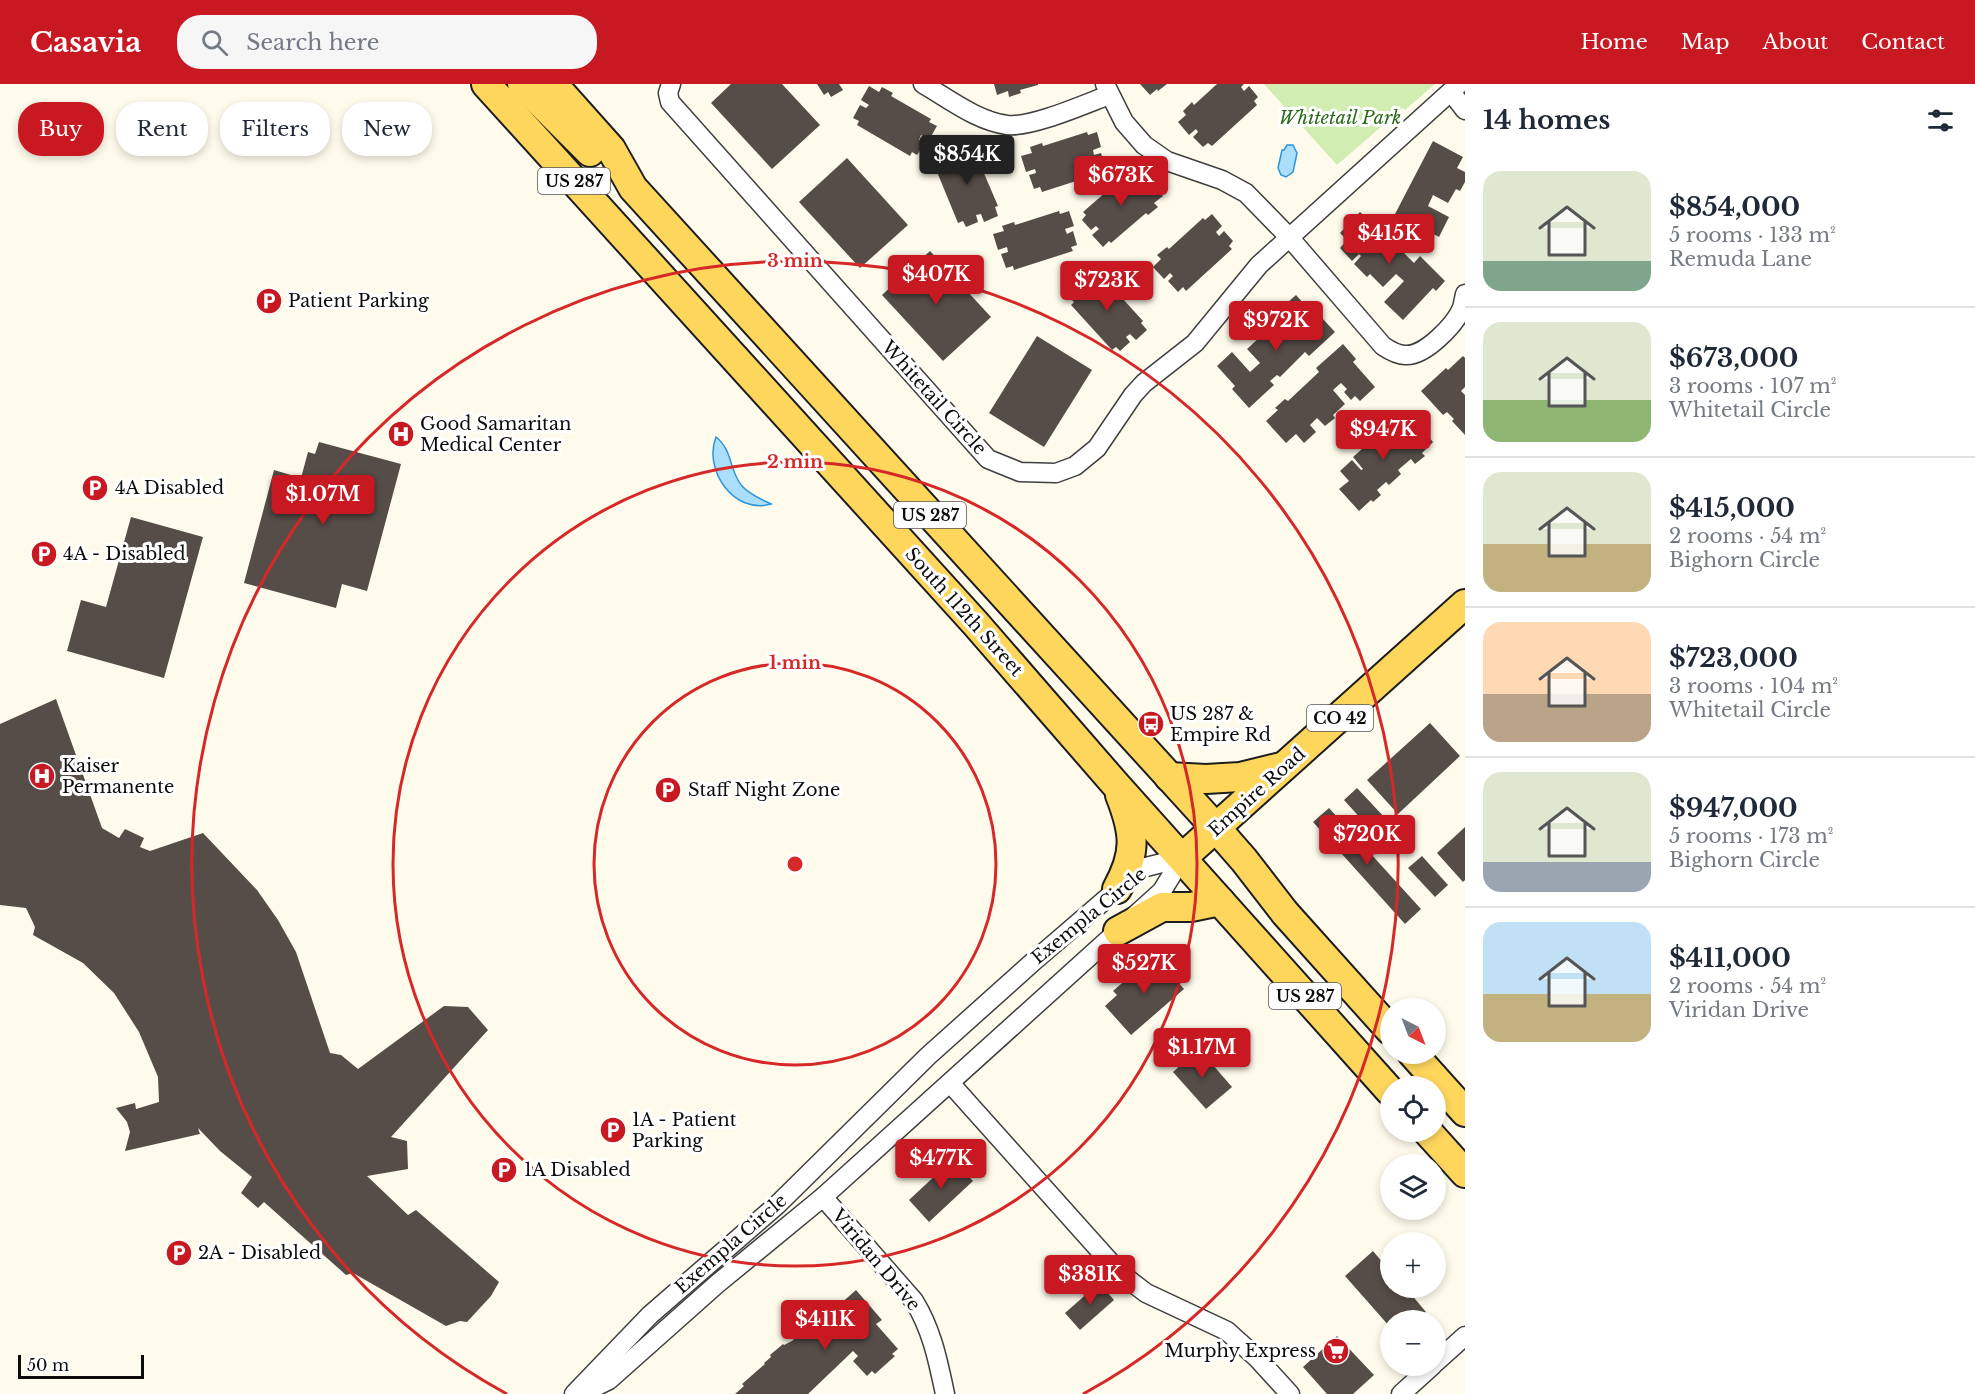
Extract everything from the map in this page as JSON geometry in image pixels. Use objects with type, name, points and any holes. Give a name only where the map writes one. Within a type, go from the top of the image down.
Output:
[{"type":"main road","name":"South 112th Street","points":[[486,84],[976,624],[1116,785],[1380,1079]]},
{"type":"main road","points":[[522,84],[602,164],[633,188]]},
{"type":"main road","name":"US 287","points":[[553,84],[611,149],[633,188],[1216,828],[1286,913],[1380,1018]]},
{"type":"main road","name":"Empire Road","points":[[1182,858],[1465,604]]},
{"type":"main road","points":[[1169,777],[1206,779],[1240,777],[1286,766]]},
{"type":"main road","points":[[1116,785],[1126,809],[1133,841],[1130,863],[1118,890]]},
{"type":"main road","points":[[1118,931],[1162,907],[1191,907],[1220,901]]},
{"type":"main road","points":[[1422,1064],[1465,1112]]},
{"type":"main road","points":[[1437,1142],[1465,1173]]},
{"type":"street","name":"Whitetail Circle","points":[[670,84],[668,93],[670,102],[988,459],[1020,472],[1056,473],[1075,466],[1097,447],[1144,383],[1195,343],[1259,265],[1455,88]]},
{"type":"street","points":[[923,84],[978,116],[1008,125],[1045,119],[1107,89],[1124,122],[1144,145],[1167,161],[1222,180],[1246,193],[1289,237],[1389,351],[1405,356],[1420,352],[1451,324],[1461,309],[1465,294]]},
{"type":"street","points":[[1455,88],[1465,110]]},
{"type":"street","name":"Exempla Circle","points":[[574,1394],[650,1315],[777,1205],[928,1056],[1142,868],[1182,858]]},
{"type":"street","name":"Exempla Circle","points":[[581,1394],[609,1380],[717,1284],[823,1197],[1162,891],[1182,858]]},
{"type":"street","points":[[950,1083],[1120,1273],[1146,1293],[1227,1330],[1290,1394]]},
{"type":"street","name":"Viridan Drive","points":[[823,1197],[914,1301],[935,1346],[945,1394]]},
{"type":"street","points":[[1446,1353],[1465,1336]]},
{"type":"street","points":[[1401,1394],[1421,1376]]},
{"type":"green space","name":"Whitetail Park","points":[[1264,84],[1435,84],[1405,110],[1403,108],[1337,165]]},
{"type":"water","points":[[1287,145],[1293,145],[1297,153],[1293,172],[1286,177],[1281,175],[1278,168],[1282,150]]},
{"type":"water","points":[[716,437],[725,448],[742,486],[771,504],[757,506],[745,503],[725,487],[714,463],[713,450]]},
{"type":"building","points":[[731,84],[782,84],[820,125],[772,169],[711,103]]},
{"type":"building","points":[[817,84],[839,84],[843,90],[831,97],[828,92],[824,95]]},
{"type":"building","points":[[994,84],[1038,85],[1020,90],[1021,93],[1009,97],[1008,91],[997,95]]},
{"type":"building","points":[[1140,84],[1167,84],[1150,95]]},
{"type":"building","points":[[1217,84],[1244,84],[1241,87],[1244,91],[1249,86],[1258,97],[1254,101],[1257,105],[1212,146],[1208,143],[1203,147],[1193,137],[1198,132],[1196,129],[1189,135],[1178,122],[1186,115],[1183,111],[1192,102],[1194,105]]},
{"type":"building","points":[[869,86],[879,92],[882,87],[893,93],[891,96],[931,119],[929,122],[937,126],[929,140],[921,135],[919,140],[925,143],[917,155],[912,152],[910,156],[857,125],[859,121],[853,118],[860,105],[866,108],[869,105],[861,100]]},
{"type":"building","points":[[1087,132],[1088,135],[1097,132],[1101,147],[1093,150],[1094,155],[1101,153],[1105,166],[1099,168],[1101,173],[1042,192],[1040,187],[1034,189],[1029,175],[1036,173],[1035,169],[1026,172],[1021,156],[1032,153],[1030,147],[1042,143],[1043,146]]},
{"type":"building","points":[[1433,141],[1463,157],[1457,168],[1465,172],[1465,182],[1460,191],[1456,189],[1448,203],[1433,195],[1428,206],[1449,217],[1439,237],[1395,214]]},
{"type":"building","points":[[968,143],[973,153],[978,151],[983,162],[980,164],[998,206],[995,207],[998,216],[984,222],[981,214],[976,215],[978,222],[966,227],[963,221],[958,223],[935,167],[939,165],[936,158],[950,152],[953,159],[957,157],[953,149]]},
{"type":"building","points":[[847,158],[908,225],[860,268],[799,202]]},
{"type":"building","points":[[1138,170],[1148,181],[1143,186],[1145,189],[1152,183],[1163,196],[1154,203],[1158,207],[1148,215],[1146,213],[1111,243],[1109,241],[1103,247],[1092,235],[1099,229],[1096,226],[1091,230],[1082,220],[1086,215],[1083,212],[1130,171],[1133,175]]},
{"type":"building","points":[[1059,211],[1060,214],[1069,211],[1074,226],[1065,229],[1067,234],[1073,231],[1077,245],[1071,247],[1073,251],[1014,270],[1013,266],[1006,268],[1001,254],[1008,252],[1007,247],[998,250],[993,234],[1004,231],[1002,226],[1014,222],[1015,225]]},
{"type":"building","points":[[1360,212],[1371,222],[1374,219],[1382,227],[1378,232],[1395,248],[1399,244],[1414,263],[1420,256],[1445,281],[1436,291],[1433,288],[1403,320],[1384,302],[1404,281],[1396,274],[1383,287],[1370,274],[1367,277],[1354,264],[1361,256],[1359,254],[1352,261],[1340,248],[1347,240],[1340,233]]},
{"type":"building","points":[[1212,214],[1222,226],[1216,232],[1219,236],[1224,231],[1233,241],[1229,246],[1232,249],[1186,291],[1183,287],[1178,292],[1168,281],[1173,276],[1170,273],[1164,279],[1153,267],[1161,259],[1157,255],[1167,247],[1169,249],[1203,218],[1205,220]]},
{"type":"building","points":[[930,251],[991,317],[943,361],[882,295]]},
{"type":"building","points":[[1094,271],[1102,280],[1106,276],[1114,285],[1112,287],[1143,321],[1141,323],[1147,330],[1136,340],[1130,334],[1126,337],[1130,342],[1120,351],[1116,347],[1112,350],[1071,305],[1074,302],[1069,297],[1080,287],[1085,292],[1088,289],[1082,282]]},
{"type":"building","points":[[1296,295],[1319,321],[1322,318],[1335,332],[1309,356],[1305,352],[1280,377],[1277,375],[1270,381],[1274,385],[1249,408],[1232,389],[1235,386],[1217,366],[1232,352],[1250,372],[1260,363],[1247,349],[1273,325],[1285,338],[1295,329],[1278,311]]},
{"type":"building","points":[[1037,336],[1092,370],[1044,447],[989,413]]},
{"type":"building","points":[[1343,344],[1356,359],[1353,362],[1375,387],[1360,401],[1355,396],[1351,400],[1344,392],[1347,389],[1341,383],[1333,390],[1345,404],[1333,415],[1335,418],[1325,426],[1317,418],[1310,425],[1316,432],[1304,443],[1296,434],[1286,443],[1266,421],[1278,410],[1275,408],[1285,399],[1288,401],[1319,372],[1316,368]]},
{"type":"building","points":[[1463,356],[1465,358],[1465,387],[1461,391],[1465,395],[1465,435],[1447,412],[1443,415],[1421,391]]},
{"type":"building","points":[[1395,416],[1405,427],[1413,420],[1433,442],[1422,453],[1425,456],[1415,464],[1411,459],[1398,470],[1401,474],[1389,485],[1386,482],[1377,490],[1381,495],[1373,502],[1371,500],[1359,511],[1339,489],[1349,481],[1340,471],[1352,460],[1361,470],[1363,469],[1353,457],[1382,431],[1391,441],[1393,439],[1382,428]]},
{"type":"building","points":[[319,442],[401,464],[367,591],[342,584],[336,608],[244,583],[274,470],[301,478],[308,452],[315,454]]},
{"type":"building","points":[[131,517],[203,537],[164,678],[67,651],[81,600],[106,607]]},
{"type":"building","points":[[56,699],[102,828],[119,838],[125,829],[144,838],[140,847],[150,851],[203,833],[257,890],[278,920],[296,952],[330,1053],[341,1055],[358,1069],[444,1006],[468,1007],[488,1030],[391,1137],[407,1141],[408,1169],[367,1176],[408,1215],[416,1210],[499,1282],[491,1296],[467,1322],[460,1321],[446,1326],[353,1273],[346,1275],[264,1202],[258,1208],[241,1193],[252,1177],[220,1151],[198,1128],[200,1134],[125,1151],[130,1132],[127,1122],[116,1108],[135,1103],[136,1109],[159,1102],[158,1077],[139,1032],[114,993],[83,963],[33,935],[35,927],[26,908],[0,905],[0,724]]},
{"type":"building","points":[[1430,723],[1460,756],[1398,814],[1367,780]]},
{"type":"building","points":[[1357,788],[1386,819],[1372,831],[1344,800]]},
{"type":"building","points":[[1329,808],[1421,909],[1405,924],[1313,822]]},
{"type":"building","points":[[1465,827],[1465,880],[1463,882],[1437,853]]},
{"type":"building","points":[[1422,856],[1448,885],[1435,897],[1408,868]]},
{"type":"building","points":[[1154,955],[1184,989],[1131,1035],[1105,1006],[1117,995],[1113,991]]},
{"type":"building","points":[[1199,1049],[1232,1087],[1206,1109],[1173,1072]]},
{"type":"building","points":[[953,1159],[973,1181],[929,1222],[909,1200]]},
{"type":"building","points":[[1373,1251],[1380,1259],[1380,1298],[1414,1298],[1424,1310],[1380,1310],[1380,1316],[1345,1276]]},
{"type":"building","points":[[1099,1283],[1114,1300],[1080,1330],[1065,1313]]},
{"type":"building","points":[[856,1290],[882,1320],[876,1324],[898,1349],[892,1354],[895,1356],[875,1374],[872,1371],[867,1376],[853,1361],[858,1356],[853,1351],[808,1394],[735,1394],[744,1386],[742,1384],[765,1364],[771,1357],[770,1355],[783,1344],[792,1341],[822,1314],[823,1316],[836,1304],[838,1306]]},
{"type":"building","name":"Murphy Express","points":[[1337,1336],[1374,1375],[1353,1394],[1327,1394],[1303,1367]]},
{"type":"place","name":"Patient Parking","points":[[269,301]]},
{"type":"place","name":"Good Samaritan Medical Center","points":[[401,434]]},
{"type":"place","name":"4A Disabled","points":[[95,488]]},
{"type":"place","name":"4A - Disabled","points":[[44,554]]},
{"type":"place","name":"US 287 & Empire Rd","points":[[1151,724]]},
{"type":"place","name":"Kaiser Permanente","points":[[42,776]]},
{"type":"place","name":"Staff Night Zone","points":[[668,790]]},
{"type":"place","name":"1A - Patient Parking","points":[[613,1130]]},
{"type":"place","name":"1A Disabled","points":[[504,1170]]},
{"type":"place","name":"2A - Disabled","points":[[179,1253]]},
{"type":"place","name":"Murphy Express","points":[[1336,1351]]}]
